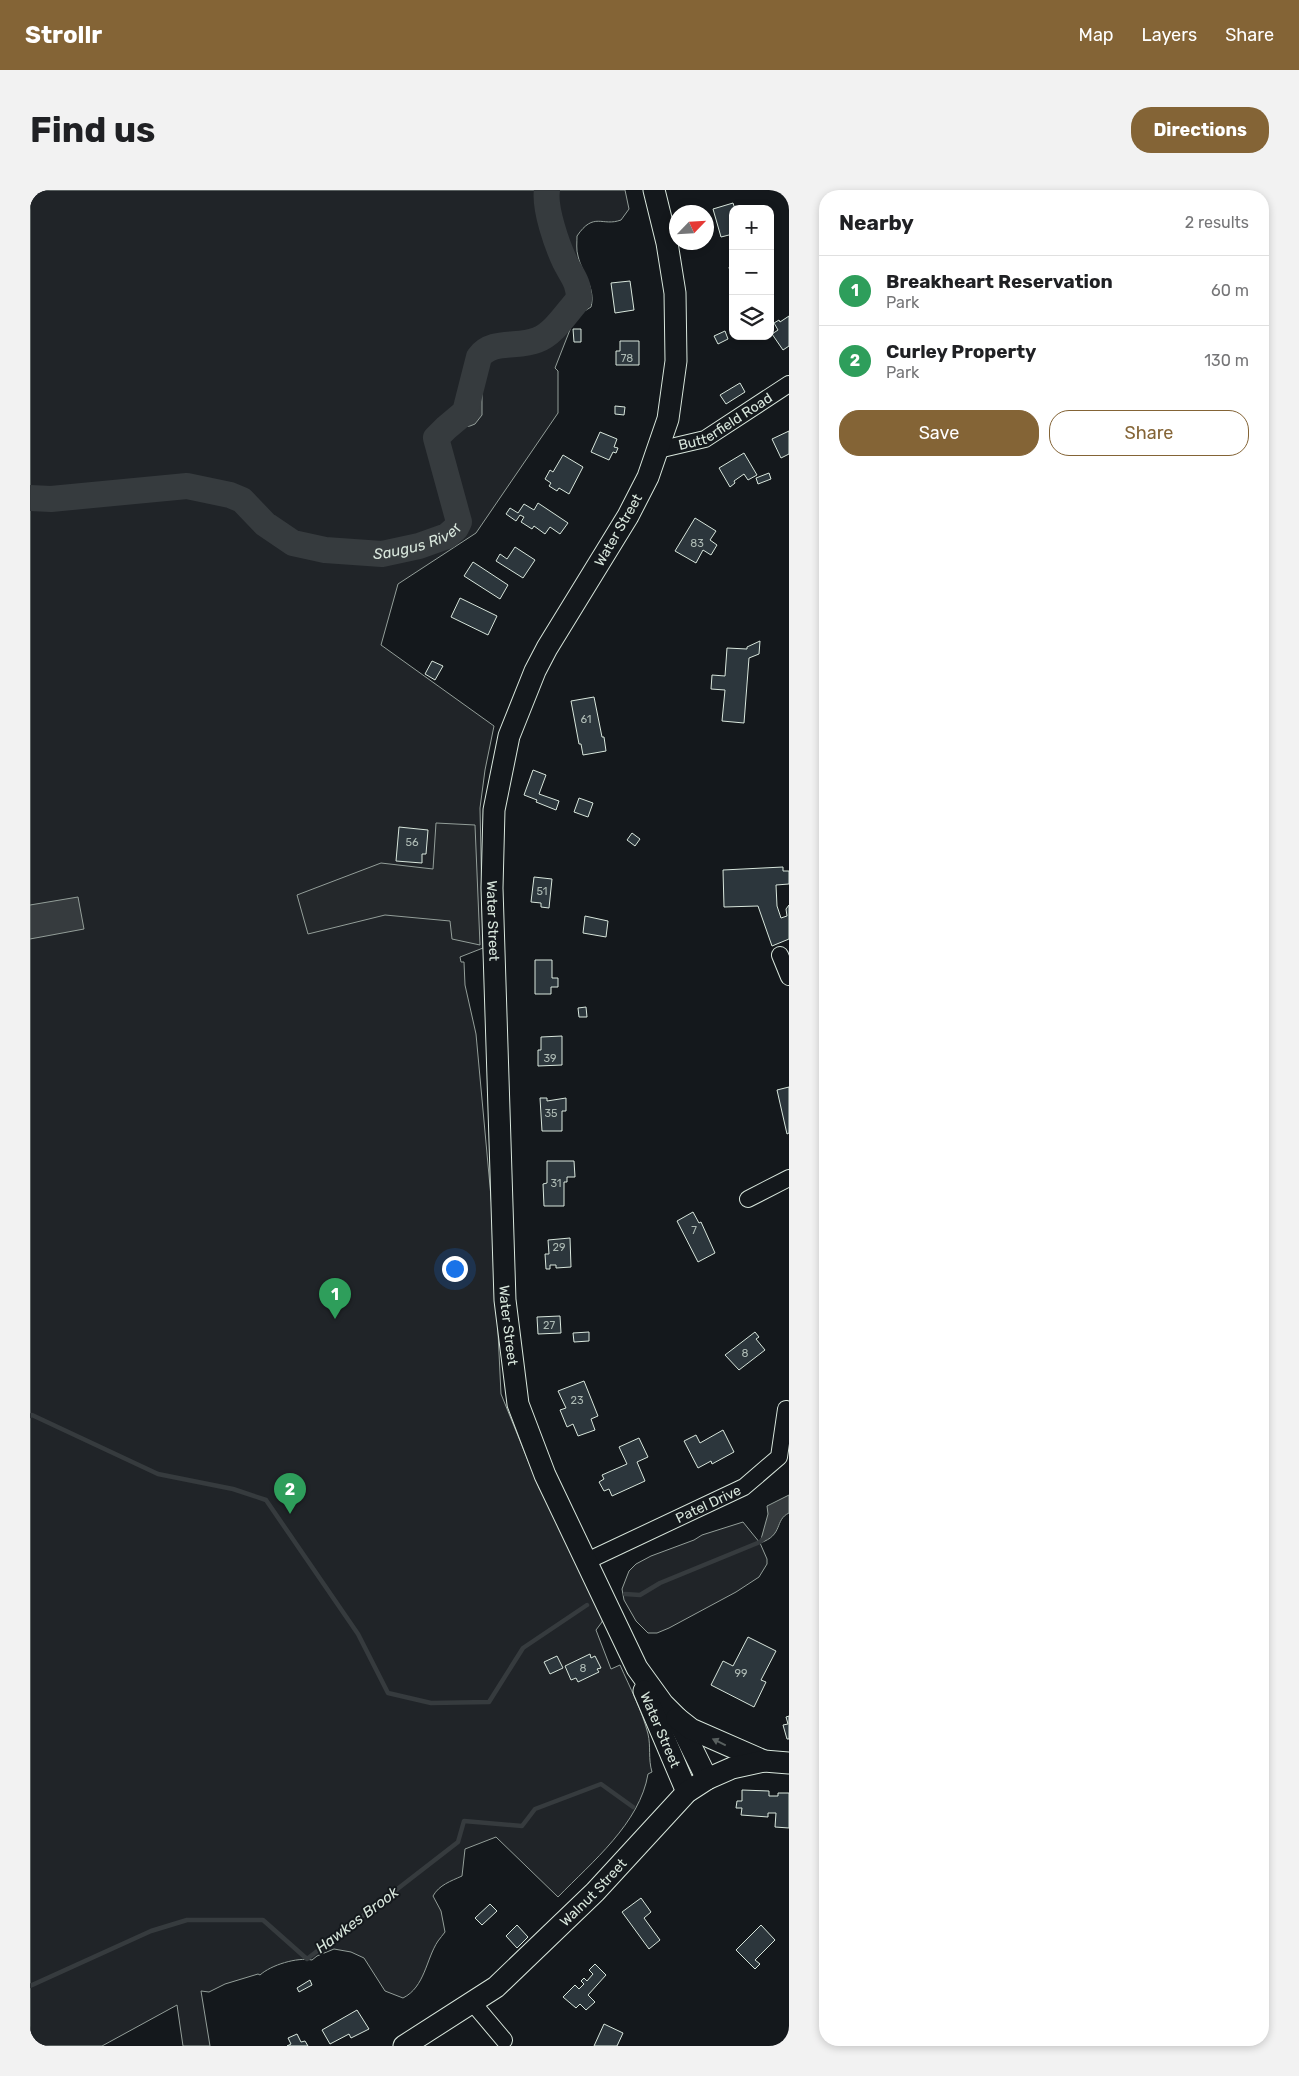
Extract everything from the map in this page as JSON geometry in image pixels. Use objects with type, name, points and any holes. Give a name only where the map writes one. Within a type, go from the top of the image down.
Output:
[{"type":"main road","name":"Water Street","points":[[654,190],[672,270],[677,336],[676,361],[668,419],[648,478],[628,516],[547,648],[522,700],[504,755],[494,810],[492,836],[505,1300],[518,1404],[545,1475],[637,1668],[663,1704],[677,1718],[707,1779]]},
{"type":"main road","name":"Water Street","points":[[637,1668],[640,1680],[687,1792]]},
{"type":"main road","points":[[677,1718],[700,1733],[764,1761]]},
{"type":"main road","name":"Walnut Street","points":[[404,2046],[496,1987],[595,1892],[687,1792],[707,1779],[732,1768],[764,1761],[789,1763]]},
{"type":"street","name":"Butterfield Road","points":[[658,450],[705,439],[789,384]]},
{"type":"street","points":[[780,955],[789,977]]},
{"type":"street","points":[[748,1199],[789,1178]]},
{"type":"street","name":"Patel Drive","points":[[587,1561],[744,1486],[779,1457],[786,1409]]},
{"type":"street","points":[[472,2002],[504,2040]]},
{"type":"shaded area","points":[[30,190],[625,190],[629,209],[621,220],[593,222],[583,228],[577,236],[577,254],[592,293],[592,300],[591,307],[575,317],[555,368],[558,371],[558,413],[476,533],[398,584],[381,645],[494,726],[480,808],[483,948],[460,957],[461,962],[464,962],[465,985],[476,1034],[492,1208],[501,1394],[540,1490],[546,1496],[605,1607],[602,1622],[596,1630],[611,1669],[620,1665],[639,1708],[648,1734],[652,1772],[648,1774],[643,1792],[635,1809],[613,1841],[558,1897],[496,1837],[465,1849],[462,1876],[442,1886],[433,1896],[441,1911],[445,1932],[434,1948],[421,1980],[403,1998],[385,1991],[364,1958],[351,1952],[334,1949],[312,1960],[306,1959],[285,1963],[271,1968],[260,1975],[225,1984],[209,1992],[201,1991],[210,2046],[183,2046],[177,2005],[102,2046],[30,2046]]},
{"type":"shaded area","points":[[484,350],[479,381],[482,390],[482,415],[475,424],[470,426],[444,430],[461,399],[471,363]]},
{"type":"shaded area","points":[[436,823],[475,825],[480,945],[452,939],[450,921],[385,915],[308,934],[297,895],[381,863],[433,869]]},
{"type":"shaded area","points":[[78,897],[84,929],[30,939],[30,905]]},
{"type":"shaded area","points":[[789,1495],[789,1513],[784,1516],[773,1536],[760,1543],[768,1514],[767,1506]]},
{"type":"shaded area","points":[[743,1522],[760,1543],[767,1559],[767,1564],[759,1577],[736,1592],[669,1628],[657,1633],[648,1633],[636,1621],[624,1600],[622,1589],[629,1571],[636,1564],[651,1556],[694,1540],[702,1535]]},
{"type":"building","points":[[733,203],[734,205],[729,205],[729,235],[721,237],[714,209]]},
{"type":"building","points":[[630,281],[634,310],[615,313],[611,283]]},
{"type":"building","points":[[789,316],[789,346],[783,350],[774,337],[774,333],[778,330],[774,323],[779,320],[780,322]]},
{"type":"building","points":[[573,329],[581,329],[581,342],[574,342]]},
{"type":"building","points":[[725,331],[728,339],[718,344],[714,336]]},
{"type":"building","points":[[620,341],[639,341],[639,365],[616,365],[616,351],[620,351]]},
{"type":"building","points":[[740,383],[745,392],[726,404],[720,395]]},
{"type":"building","points":[[615,406],[625,407],[624,415],[615,414]]},
{"type":"building","points":[[789,431],[789,454],[781,458],[772,439]]},
{"type":"building","points":[[600,432],[617,439],[614,447],[618,448],[616,453],[613,452],[609,460],[591,452]]},
{"type":"building","points":[[744,453],[757,475],[748,480],[744,474],[734,481],[735,483],[730,487],[719,468]]},
{"type":"building","points":[[563,455],[583,467],[569,494],[559,488],[557,491],[549,486],[551,483],[545,479],[550,470],[553,472]]},
{"type":"building","points":[[769,473],[771,479],[758,484],[756,478]]},
{"type":"building","points":[[538,503],[568,523],[560,534],[550,527],[545,534],[534,526],[532,529],[521,522],[524,517],[520,515],[516,521],[506,514],[510,508],[518,513],[524,504],[534,510]]},
{"type":"building","points":[[695,518],[716,531],[710,540],[717,545],[711,555],[703,550],[696,563],[675,551]]},
{"type":"building","points":[[515,547],[535,560],[523,578],[496,561],[500,554],[507,559]]},
{"type":"building","points":[[473,562],[508,585],[500,599],[464,576]]},
{"type":"building","points":[[460,598],[497,616],[488,635],[451,617]]},
{"type":"building","points":[[760,641],[759,654],[749,658],[744,723],[722,721],[725,690],[711,689],[712,675],[725,676],[727,648],[747,649],[747,647]]},
{"type":"building","points":[[432,661],[443,666],[435,680],[425,674]]},
{"type":"building","points":[[594,697],[606,751],[583,755],[581,744],[579,744],[571,701]]},
{"type":"building","points":[[533,770],[546,775],[539,794],[559,801],[556,810],[524,795]]},
{"type":"building","points":[[579,798],[593,803],[588,817],[574,812]]},
{"type":"building","points":[[399,827],[428,830],[426,854],[422,854],[422,863],[396,861]]},
{"type":"building","points":[[632,833],[640,839],[635,846],[627,840]]},
{"type":"building","points":[[783,867],[783,871],[789,871],[789,884],[776,885],[777,906],[781,918],[787,916],[786,909],[789,905],[789,939],[772,946],[758,906],[724,907],[723,870]]},
{"type":"building","points":[[534,877],[552,879],[549,908],[541,907],[541,903],[531,902]]},
{"type":"building","points":[[585,916],[608,921],[606,937],[583,933]]},
{"type":"building","points":[[535,960],[552,960],[552,978],[558,978],[558,987],[551,987],[551,994],[535,994]]},
{"type":"building","points":[[586,1007],[587,1017],[579,1017],[578,1008]]},
{"type":"building","points":[[562,1036],[562,1065],[538,1066],[538,1050],[541,1050],[541,1037]]},
{"type":"building","points":[[789,1087],[789,1133],[787,1134],[777,1090]]},
{"type":"building","points":[[540,1098],[547,1098],[547,1101],[566,1098],[566,1111],[562,1111],[562,1131],[542,1131]]},
{"type":"building","points":[[547,1161],[574,1161],[575,1177],[567,1177],[567,1182],[564,1182],[564,1206],[544,1206],[543,1184],[547,1183]]},
{"type":"building","points":[[693,1212],[699,1223],[701,1222],[715,1253],[698,1262],[677,1221]]},
{"type":"building","points":[[570,1238],[571,1267],[556,1268],[556,1265],[550,1265],[550,1269],[546,1269],[545,1254],[549,1254],[548,1240]]},
{"type":"building","points":[[560,1316],[561,1333],[538,1334],[537,1317]]},
{"type":"building","points":[[589,1332],[589,1341],[574,1342],[573,1333]]},
{"type":"building","points":[[755,1332],[759,1337],[756,1339],[765,1350],[739,1370],[725,1355]]},
{"type":"building","points":[[584,1381],[598,1416],[591,1419],[595,1430],[578,1436],[573,1424],[567,1427],[560,1410],[566,1408],[558,1391]]},
{"type":"building","points":[[723,1430],[734,1452],[712,1464],[711,1461],[698,1468],[684,1441],[696,1435],[700,1443]]},
{"type":"building","points":[[639,1438],[648,1457],[637,1462],[645,1481],[612,1496],[609,1489],[604,1491],[599,1482],[604,1479],[602,1475],[627,1464],[619,1447]]},
{"type":"building","points":[[748,1637],[776,1651],[761,1680],[766,1682],[754,1707],[711,1685],[723,1661],[733,1666]]},
{"type":"building","points":[[590,1654],[591,1658],[595,1656],[601,1668],[597,1669],[599,1672],[578,1682],[576,1678],[571,1680],[565,1666]]},
{"type":"building","points":[[557,1656],[563,1668],[550,1674],[544,1662]]},
{"type":"building","points":[[789,1716],[789,1739],[787,1739],[783,1725],[788,1724],[786,1717]]},
{"type":"building","points":[[742,1790],[769,1791],[769,1796],[778,1796],[778,1793],[789,1793],[789,1828],[775,1827],[776,1813],[768,1813],[768,1817],[741,1815],[742,1808],[736,1808],[737,1801],[742,1801]]},
{"type":"building","points":[[641,1898],[651,1912],[644,1918],[660,1940],[649,1949],[622,1912]]},
{"type":"building","points":[[490,1904],[497,1911],[482,1925],[475,1918]]},
{"type":"building","points":[[517,1925],[528,1937],[517,1948],[506,1936]]},
{"type":"building","points":[[761,1925],[775,1940],[755,1960],[760,1964],[755,1969],[736,1950]]},
{"type":"building","points":[[595,1964],[606,1975],[588,1995],[595,2002],[586,2010],[580,2004],[576,2008],[563,1997],[575,1985],[579,1989],[584,1984],[581,1981],[584,1978],[587,1981],[593,1974],[589,1970]]},
{"type":"building","points":[[310,1980],[312,1985],[299,1992],[297,1988]]},
{"type":"building","points":[[357,2010],[369,2029],[351,2038],[349,2034],[330,2044],[322,2030]]},
{"type":"building","points":[[604,2024],[623,2033],[617,2046],[594,2046]]},
{"type":"building","points":[[297,2034],[301,2042],[305,2041],[308,2046],[287,2046],[291,2044],[288,2038]]},
{"type":"waterway","name":"Saugus River","points":[[30,498],[51,499],[187,486],[230,495],[242,500],[265,524],[293,543],[325,550],[382,554],[419,546],[447,536],[456,528],[459,522],[436,438],[465,412],[479,357],[484,351],[491,348],[530,342],[543,337],[555,328],[579,299],[576,284],[562,255],[552,226],[547,206],[547,190]]},
{"type":"waterway","points":[[30,1416],[32,1415],[158,1474],[233,1489],[266,1500],[358,1634],[388,1693],[431,1703],[489,1702],[523,1648],[587,1605]]},
{"type":"waterway","points":[[625,1594],[640,1595],[660,1583],[760,1542],[764,1538]]},
{"type":"waterway","name":"Hawkes Brook","points":[[30,1986],[151,1931],[187,1920],[263,1920],[307,1959],[458,1842],[464,1821],[522,1826],[535,1809],[601,1784],[633,1807]]},
{"type":"place","name":"Breakheart Reservation","points":[[335,1319]]},
{"type":"place","name":"Curley Property","points":[[290,1514]]}]
